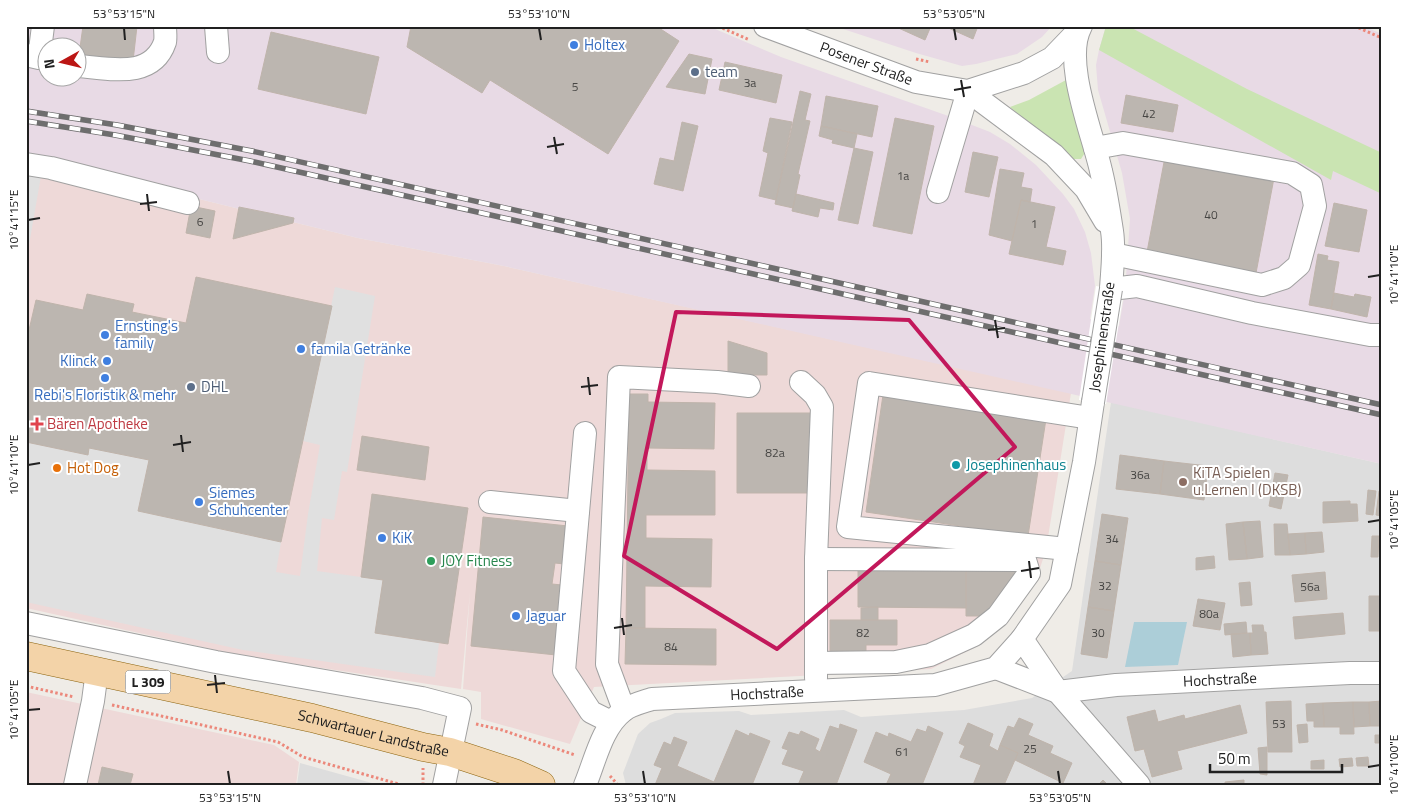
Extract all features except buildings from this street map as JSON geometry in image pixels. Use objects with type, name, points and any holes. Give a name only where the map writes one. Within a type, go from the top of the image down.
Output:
[{"type":"main road","name":"Schwartauer Landstraße","points":[[26,656],[304,716],[423,747],[450,752]]},
{"type":"main road","name":"L 309","points":[[450,752],[514,773],[541,785]]},
{"type":"street","points":[[37,58],[43,26]]},
{"type":"street","points":[[88,67],[130,70],[146,66],[156,58],[165,41],[165,26]]},
{"type":"street","points":[[216,26],[218,52]]},
{"type":"street","name":"Posener Straße","points":[[765,26],[916,82],[968,90],[1024,73],[1052,58],[1080,29]]},
{"type":"street","name":"Josephinenstraße","points":[[1022,639],[1060,584],[1084,462],[1111,289],[1113,244],[1102,172],[1078,89],[1075,69],[1076,48],[1080,29]]},
{"type":"street","points":[[938,192],[968,90]]},
{"type":"street","name":"Posener Straße","points":[[968,90],[1054,155],[1086,189],[1113,244]]},
{"type":"street","points":[[1095,148],[1123,143],[1292,173],[1311,185],[1314,206],[1299,265],[1284,278],[1262,285],[1113,244]]},
{"type":"street","points":[[26,164],[51,168],[188,203]]},
{"type":"street","points":[[1111,289],[1137,286],[1252,313],[1370,335],[1382,335]]},
{"type":"street","points":[[585,785],[602,742],[617,716],[607,664],[619,377],[717,382],[748,386]]},
{"type":"street","points":[[801,382],[815,395],[822,407],[816,559],[817,692]]},
{"type":"street","points":[[1067,549],[848,527],[869,383],[1092,410]]},
{"type":"street","points":[[585,433],[564,671],[591,712],[617,716]]},
{"type":"street","points":[[490,502],[578,511]]},
{"type":"street","points":[[816,559],[1025,560],[1029,573],[998,616],[974,635],[930,654],[896,662],[816,663]]},
{"type":"street","name":"Schwartauer Landstraße","points":[[26,623],[216,662],[422,698],[460,708],[450,752]]},
{"type":"street","points":[[996,668],[1022,639],[1058,692],[1139,785]]},
{"type":"street","name":"Hochstraße","points":[[617,716],[652,699],[935,685],[996,668],[1058,692],[1116,685],[1382,673]]},
{"type":"street","points":[[75,785],[93,701],[97,670]]},
{"type":"street","points":[[444,785],[450,752]]},
{"type":"path","points":[[1354,26],[1382,38]]},
{"type":"path","points":[[26,686],[278,742],[303,757],[402,785]]},
{"type":"path","points":[[458,719],[502,730],[594,763]]},
{"type":"highlighted area","points":[[676,312],[909,320],[1015,447],[777,649],[624,556]]},
{"type":"shaded area","points":[[26,26],[708,26],[781,57],[990,132],[1010,144],[1036,165],[1074,209],[1085,232],[1091,253],[1095,286],[1090,319],[1119,326],[1125,291],[1130,219],[1122,173],[1098,90],[1096,65],[1106,26],[1363,26],[1382,34],[1382,464],[504,266],[358,238],[57,164],[26,159]]},
{"type":"shaded area","points":[[834,26],[1052,26],[1042,37],[1017,54],[962,66]]},
{"type":"shaded area","points":[[26,159],[57,164],[358,238],[504,266],[1071,393],[1046,550],[1037,577],[1006,623],[980,645],[931,669],[594,687],[570,744],[481,719],[481,692],[463,689],[470,592],[461,689],[243,656],[26,608]]},
{"type":"shaded area","points":[[26,174],[41,176],[26,262]]},
{"type":"shaded area","points":[[335,287],[375,296],[347,472],[342,471],[334,520],[322,518],[317,571],[383,580],[375,633],[439,643],[435,677],[243,650],[26,602],[26,442],[87,455],[89,448],[149,460],[138,511],[281,542],[276,572],[300,576],[320,445],[303,441]]},
{"type":"shaded area","points":[[1111,402],[1382,464],[1382,785],[626,785],[623,773],[638,734],[650,723],[675,713],[739,711],[751,715],[844,710],[861,717],[964,710],[1032,698],[1072,671]]},
{"type":"shaded area","points":[[26,692],[274,745],[299,762],[296,785],[26,785]]},
{"type":"shaded area","points":[[300,763],[379,785],[297,785]]},
{"type":"green space","points":[[1106,26],[1128,26],[1247,89],[1382,153],[1382,194],[1333,171],[1331,180],[1099,50]]},
{"type":"green space","points":[[1066,80],[1070,102],[1086,151],[1081,159],[1072,159],[1010,107],[1029,100]]},
{"type":"water","points":[[1134,622],[1187,622],[1178,665],[1125,667]]},
{"type":"pier","points":[[1096,286],[1124,291],[1106,404],[1079,400]]},
{"type":"railway","points":[[26,111],[117,125],[252,151],[1382,405]]},
{"type":"railway","points":[[26,121],[115,135],[250,161],[1382,415]]},
{"type":"place","name":"Holtex","points":[[574,45]]},
{"type":"place","name":"team","points":[[695,72]]},
{"type":"place","name":"Ernsting's family","points":[[105,335]]},
{"type":"place","name":"famila Getränke","points":[[301,349]]},
{"type":"place","name":"Klinck","points":[[107,361]]},
{"type":"place","name":"Rebi's Floristik & mehr","points":[[105,378]]},
{"type":"place","name":"DHL","points":[[191,387]]},
{"type":"place","name":"Bären Apotheke","points":[[37,424]]},
{"type":"place","name":"Josephinenhaus","points":[[956,465]]},
{"type":"place","name":"Hot Dog","points":[[57,468]]},
{"type":"place","name":"KiTA Spielen u.Lernen I (DKSB)","points":[[1183,482]]},
{"type":"place","name":"Siemes Schuhcenter","points":[[199,502]]},
{"type":"place","name":"KiK","points":[[382,538]]},
{"type":"place","name":"JOY Fitness","points":[[431,561]]},
{"type":"place","name":"Jaguar","points":[[516,616]]}]
